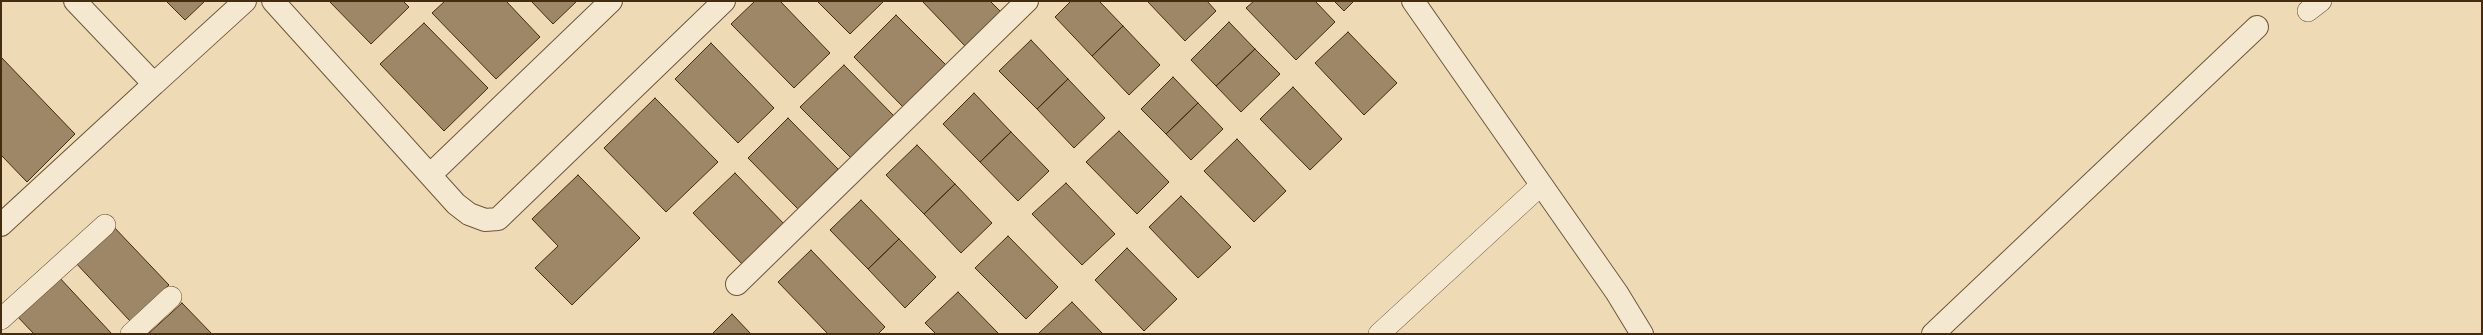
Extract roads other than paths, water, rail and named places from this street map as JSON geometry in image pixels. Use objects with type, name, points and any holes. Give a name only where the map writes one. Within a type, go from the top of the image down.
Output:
[{"type":"street","points":[[75,1],[154,84]]},
{"type":"street","points":[[1,223],[245,1]]},
{"type":"street","points":[[273,1],[456,204],[469,214],[485,220],[498,219],[724,1]]},
{"type":"street","points":[[430,175],[611,1]]},
{"type":"street","points":[[737,284],[1027,1]]},
{"type":"street","points":[[1413,1],[1617,293],[1642,334]]},
{"type":"street","points":[[1932,334],[2256,27]]},
{"type":"lane","points":[[1379,334],[1541,185]]},
{"type":"lane","points":[[1,319],[105,224]]},
{"type":"lane","points":[[131,334],[171,297]]}]
